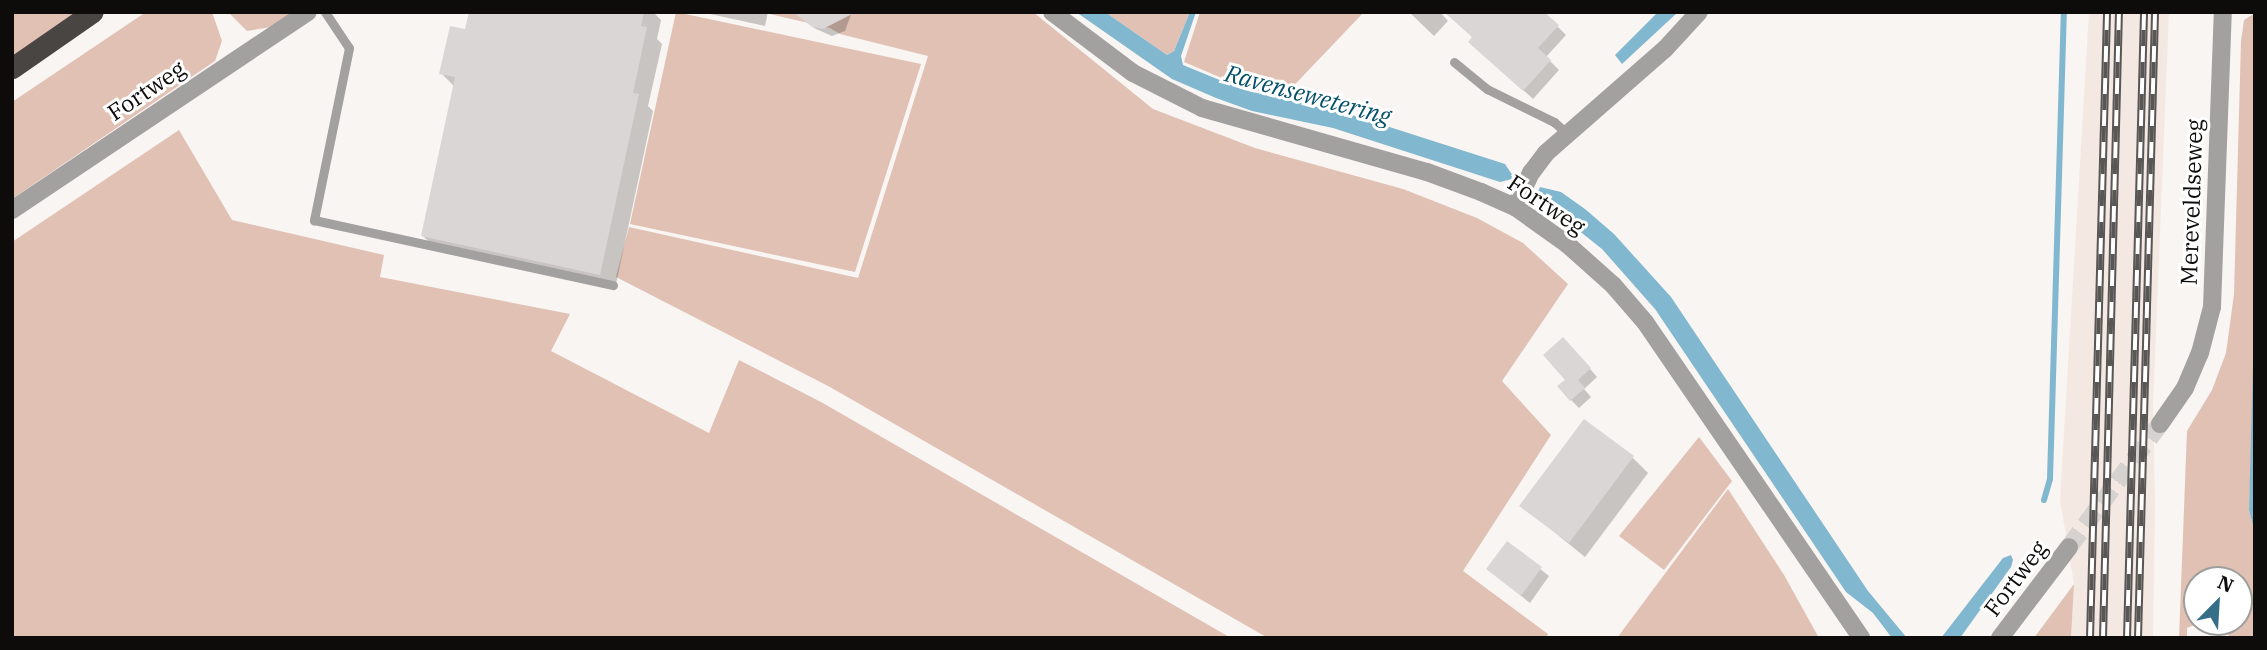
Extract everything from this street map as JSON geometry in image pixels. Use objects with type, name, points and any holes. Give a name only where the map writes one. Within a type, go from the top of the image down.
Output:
[{"type":"highway","points":[[12,68],[93,12]]},
{"type":"street","name":"Fortweg","points":[[12,210],[247,50],[309,12]]},
{"type":"street","name":"Fortweg","points":[[1052,12],[1133,73],[1202,108],[1427,172],[1515,207],[1567,244],[1613,285],[1645,322],[1861,638]]},
{"type":"street","points":[[1515,207],[1531,173],[1546,153],[1665,49],[1699,12]]},
{"type":"street","name":"Mereveldseweg","points":[[2160,424],[2185,388],[2200,353],[2212,307],[2223,12]]},
{"type":"street","name":"Fortweg","points":[[2000,638],[2068,547]]},
{"type":"lane","points":[[325,12],[349,48],[313,220],[613,285]]},
{"type":"lane","points":[[1454,62],[1488,89],[1554,122],[1568,134]]},
{"type":"shaded area","points":[[12,12],[87,12],[12,63]]},
{"type":"shaded area","points":[[146,12],[212,12],[222,41],[215,61],[12,199],[12,102]]},
{"type":"shaded area","points":[[228,12],[286,12],[289,16],[271,27],[247,31]]},
{"type":"shaded area","points":[[676,12],[921,64],[855,272],[630,224]]},
{"type":"shaded area","points":[[761,12],[1033,12],[1153,109],[1255,148],[1403,189],[1477,218],[1523,243],[1568,284],[1502,381],[1551,435],[1463,571],[1548,634],[1546,638],[1268,638],[830,387],[616,277],[629,227],[858,278],[928,56],[840,34],[830,28]]},
{"type":"shaded area","points":[[1105,12],[1190,12],[1174,51],[1167,55]]},
{"type":"shaded area","points":[[1200,12],[1364,12],[1282,98],[1229,81],[1184,62]]},
{"type":"shaded area","points":[[2089,12],[2169,12],[2153,406],[2153,638],[2071,638],[2074,584],[2060,500]]},
{"type":"shaded area","points":[[2255,13],[2255,364],[2249,510],[2255,533],[2255,638],[2229,636],[2253,636],[2253,566],[2183,566],[2183,636],[2187,638],[2179,638],[2187,431],[2212,390],[2226,353],[2234,294],[2241,41],[2244,20]]},
{"type":"shaded area","points":[[179,130],[232,220],[384,255],[380,277],[570,314],[551,351],[709,433],[739,360],[821,402],[1231,638],[12,638],[12,242]]},
{"type":"shaded area","points":[[1699,437],[1732,481],[1664,570],[1619,536]]},
{"type":"shaded area","points":[[1728,489],[1784,575],[1819,638],[1617,638]]},
{"type":"shaded area","points":[[2074,584],[2071,638],[2034,638]]},
{"type":"water","points":[[1076,12],[1105,12],[1167,55],[1174,51],[1190,12],[1196,12],[1181,56],[1183,65],[1244,90],[1352,115],[1505,164],[1513,176],[1512,179],[1500,182],[1333,128],[1252,111],[1216,98],[1172,79]]},
{"type":"water","points":[[1658,12],[1678,12],[1622,64],[1615,55]]},
{"type":"water","points":[[1540,187],[1561,192],[1585,209],[1614,234],[1671,297],[1868,591],[1907,638],[1892,638],[1873,613],[1846,592],[1655,309],[1602,249],[1543,202],[1537,194]]},
{"type":"water","points":[[2255,289],[2255,533],[2249,510]]},
{"type":"water","points":[[2011,555],[2011,567],[1960,638],[1941,638],[2003,558]]},
{"type":"building","points":[[469,12],[644,12],[641,26],[647,27],[633,93],[639,94],[600,275],[421,236],[455,77],[439,74],[450,26],[465,29]]},
{"type":"building","points":[[793,12],[856,12],[823,29],[812,27]]},
{"type":"building","points":[[1444,12],[1544,12],[1559,25],[1538,48],[1551,60],[1523,91],[1468,42],[1472,37]]},
{"type":"building","points":[[1563,337],[1591,368],[1578,380],[1585,388],[1570,401],[1557,386],[1565,380],[1543,355]]},
{"type":"building","points":[[1584,419],[1634,456],[1569,543],[1519,506]]},
{"type":"building","points":[[1507,541],[1542,567],[1521,596],[1486,569]]},
{"type":"waterway","points":[[2044,500],[2050,479],[2064,12]]},
{"type":"tunnel","points":[[2069,547],[2160,424]]},
{"type":"railway","points":[[2090,638],[2107,12]]},
{"type":"railway","points":[[2103,638],[2119,12]]},
{"type":"railway","points":[[2127,638],[2144,12]]},
{"type":"railway","points":[[2138,638],[2155,12]]},
{"type":"water label","name":"Ravensewetering","points":[[1308,95]]}]
